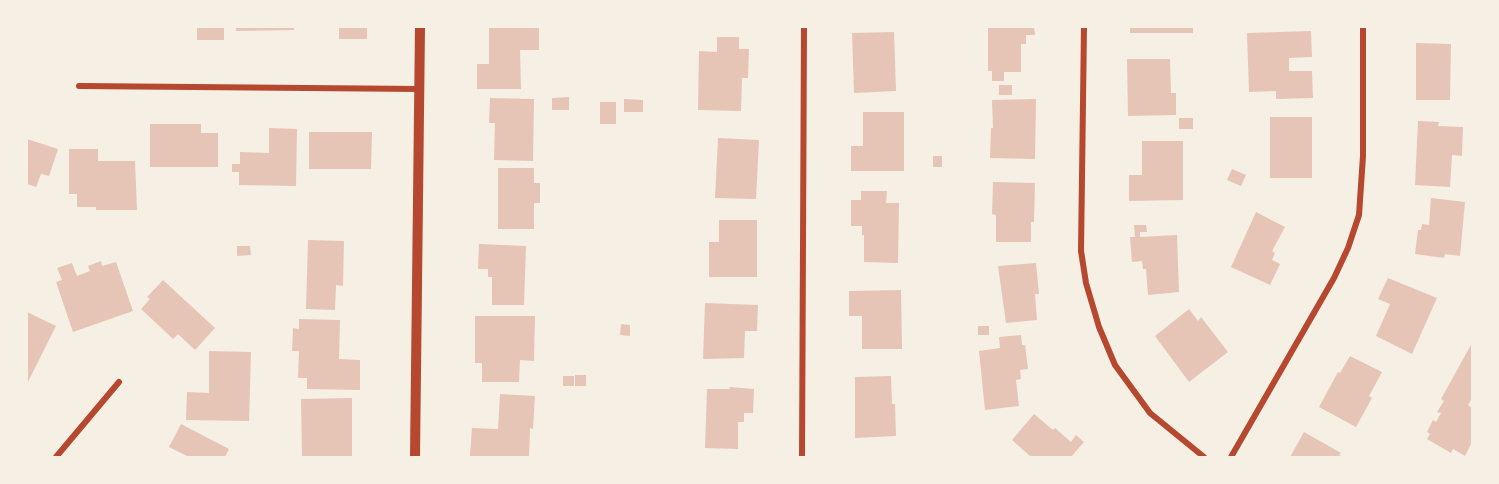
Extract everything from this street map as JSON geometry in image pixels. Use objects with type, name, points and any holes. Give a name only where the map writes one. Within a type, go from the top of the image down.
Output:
[{"type":"street","points":[[415,457],[420,27]]},
{"type":"street","points":[[802,457],[804,27]]},
{"type":"street","points":[[1084,27],[1081,251],[1086,283],[1099,327],[1115,365],[1150,413],[1204,457]]},
{"type":"street","points":[[1231,457],[1334,278],[1348,248],[1359,215],[1363,166],[1363,27]]},
{"type":"street","points":[[79,86],[420,89]]},
{"type":"street","points":[[56,457],[119,382]]},
{"type":"building","points":[[197,27],[224,27],[224,40],[197,40]]},
{"type":"building","points":[[236,27],[294,27],[294,30],[236,31]]},
{"type":"building","points":[[339,27],[367,27],[367,39],[339,39]]},
{"type":"building","points":[[489,27],[539,27],[539,50],[520,50],[521,89],[477,89],[477,64],[489,64]]},
{"type":"building","points":[[988,27],[1034,27],[1035,35],[1026,35],[1026,44],[1021,44],[1021,72],[1004,72],[1004,81],[992,81],[992,71],[988,71]]},
{"type":"building","points":[[1130,27],[1193,27],[1193,33],[1130,33]]},
{"type":"building","points":[[1311,31],[1312,57],[1289,58],[1289,71],[1312,71],[1313,98],[1276,99],[1276,91],[1249,92],[1247,33]]},
{"type":"building","points":[[894,32],[896,91],[854,93],[852,33]]},
{"type":"building","points":[[717,37],[739,37],[739,49],[749,49],[748,78],[742,78],[741,111],[698,110],[699,51],[717,52]]},
{"type":"building","points":[[1416,43],[1451,44],[1450,100],[1416,100]]},
{"type":"building","points":[[1127,59],[1170,59],[1171,93],[1176,93],[1176,115],[1128,116]]},
{"type":"building","points":[[999,85],[1012,85],[1012,95],[999,95]]},
{"type":"building","points":[[569,97],[569,110],[552,110],[552,98]]},
{"type":"building","points":[[490,98],[534,99],[533,161],[494,160],[495,123],[489,123]]},
{"type":"building","points":[[624,99],[643,100],[643,112],[624,112]]},
{"type":"building","points":[[1036,99],[1035,159],[990,158],[991,128],[993,128],[992,100]]},
{"type":"building","points":[[600,102],[616,102],[616,124],[600,124]]},
{"type":"building","points":[[863,112],[904,112],[904,171],[851,171],[851,146],[863,146]]},
{"type":"building","points":[[1270,117],[1312,117],[1312,178],[1270,178]]},
{"type":"building","points":[[1179,118],[1193,118],[1193,129],[1179,129]]},
{"type":"building","points":[[1418,121],[1439,122],[1438,126],[1463,127],[1462,156],[1452,155],[1450,187],[1415,185]]},
{"type":"building","points":[[150,124],[201,124],[201,133],[218,133],[218,167],[150,167]]},
{"type":"building","points":[[269,128],[297,129],[296,186],[239,185],[239,172],[232,172],[232,164],[240,164],[240,152],[269,153]]},
{"type":"building","points":[[309,132],[372,132],[371,169],[309,169]]},
{"type":"building","points":[[718,138],[759,140],[756,199],[715,198]]},
{"type":"building","points":[[27,139],[58,149],[49,176],[41,174],[36,187],[27,184]]},
{"type":"building","points":[[1142,141],[1183,141],[1183,200],[1129,201],[1129,175],[1142,175]]},
{"type":"building","points":[[69,149],[98,149],[98,161],[135,161],[137,210],[96,210],[96,207],[77,207],[77,194],[69,194]]},
{"type":"building","points":[[933,156],[942,156],[942,167],[933,167]]},
{"type":"building","points":[[498,168],[534,168],[534,183],[540,183],[540,203],[534,203],[534,229],[498,229]]},
{"type":"building","points":[[1232,169],[1246,175],[1241,186],[1227,180]]},
{"type":"building","points":[[993,182],[1035,183],[1031,242],[996,242],[996,215],[992,214]]},
{"type":"building","points":[[861,191],[887,191],[886,203],[899,203],[898,263],[864,262],[862,226],[851,226],[851,200],[861,200]]},
{"type":"building","points":[[1431,198],[1465,202],[1460,256],[1445,254],[1444,258],[1415,254],[1418,230],[1421,230],[1422,224],[1429,225]]},
{"type":"building","points":[[1256,212],[1285,227],[1272,251],[1275,253],[1272,260],[1280,264],[1270,285],[1231,267]]},
{"type":"building","points":[[719,220],[757,220],[757,277],[709,277],[709,242],[719,242]]},
{"type":"building","points":[[1134,225],[1146,225],[1147,232],[1140,232],[1140,237],[1177,235],[1179,292],[1148,295],[1146,269],[1143,269],[1142,261],[1132,262],[1130,237],[1135,237]]},
{"type":"building","points":[[308,240],[344,241],[343,286],[336,285],[335,310],[306,309]]},
{"type":"building","points":[[479,244],[526,246],[524,305],[492,305],[492,277],[488,277],[488,269],[478,269]]},
{"type":"building","points":[[237,246],[250,246],[251,255],[237,256]]},
{"type":"building","points":[[101,261],[102,266],[116,262],[133,311],[73,332],[56,282],[62,280],[57,268],[72,263],[77,276],[90,271],[88,266]]},
{"type":"building","points":[[1036,263],[1039,294],[1035,294],[1037,320],[1006,323],[998,266]]},
{"type":"building","points":[[1388,278],[1437,298],[1412,354],[1376,336],[1390,304],[1378,299]]},
{"type":"building","points":[[163,280],[215,328],[195,350],[178,334],[173,339],[141,309],[150,299],[147,297]]},
{"type":"building","points":[[901,290],[902,349],[862,349],[862,316],[849,316],[849,291]]},
{"type":"building","points":[[705,303],[758,305],[757,331],[745,331],[744,358],[703,359]]},
{"type":"building","points":[[1189,309],[1198,321],[1201,317],[1228,352],[1189,382],[1155,336]]},
{"type":"building","points":[[27,312],[56,326],[27,384]]},
{"type":"building","points":[[475,316],[535,316],[534,361],[520,360],[519,382],[482,382],[482,363],[475,363]]},
{"type":"building","points":[[299,319],[340,320],[339,359],[360,360],[360,390],[307,389],[307,378],[298,378],[299,351],[292,351],[293,328],[299,329]]},
{"type":"building","points":[[621,324],[630,325],[630,336],[620,335]]},
{"type":"building","points":[[978,326],[989,326],[989,335],[978,335]]},
{"type":"building","points":[[1021,335],[1022,345],[1025,345],[1028,369],[1020,370],[1021,379],[1016,380],[1019,406],[985,410],[979,351],[1000,348],[999,337]]},
{"type":"building","points":[[1472,343],[1472,398],[1468,405],[1472,408],[1472,442],[1465,456],[1453,449],[1451,453],[1427,439],[1430,434],[1427,432],[1433,420],[1436,422],[1441,413],[1437,412],[1444,401],[1441,399]]},
{"type":"building","points":[[209,351],[251,352],[249,421],[186,420],[187,392],[209,393]]},
{"type":"building","points":[[1350,356],[1382,372],[1369,396],[1372,398],[1356,427],[1319,407],[1338,372],[1340,373]]},
{"type":"building","points":[[575,375],[586,375],[586,386],[575,386]]},
{"type":"building","points":[[563,376],[574,376],[574,386],[563,386]]},
{"type":"building","points":[[891,376],[896,436],[855,438],[855,377]]},
{"type":"building","points":[[730,387],[754,389],[753,413],[744,413],[744,422],[738,422],[738,449],[705,448],[707,389],[730,389]]},
{"type":"building","points":[[500,394],[535,396],[533,429],[530,428],[529,457],[470,456],[472,428],[498,429]]},
{"type":"building","points":[[352,398],[352,457],[302,457],[301,399]]},
{"type":"building","points":[[1034,414],[1071,442],[1076,435],[1084,442],[1071,457],[1031,457],[1012,440]]},
{"type":"building","points":[[181,424],[229,449],[225,457],[189,457],[169,447]]},
{"type":"building","points":[[1304,432],[1341,453],[1339,455],[1343,457],[1290,457]]}]
